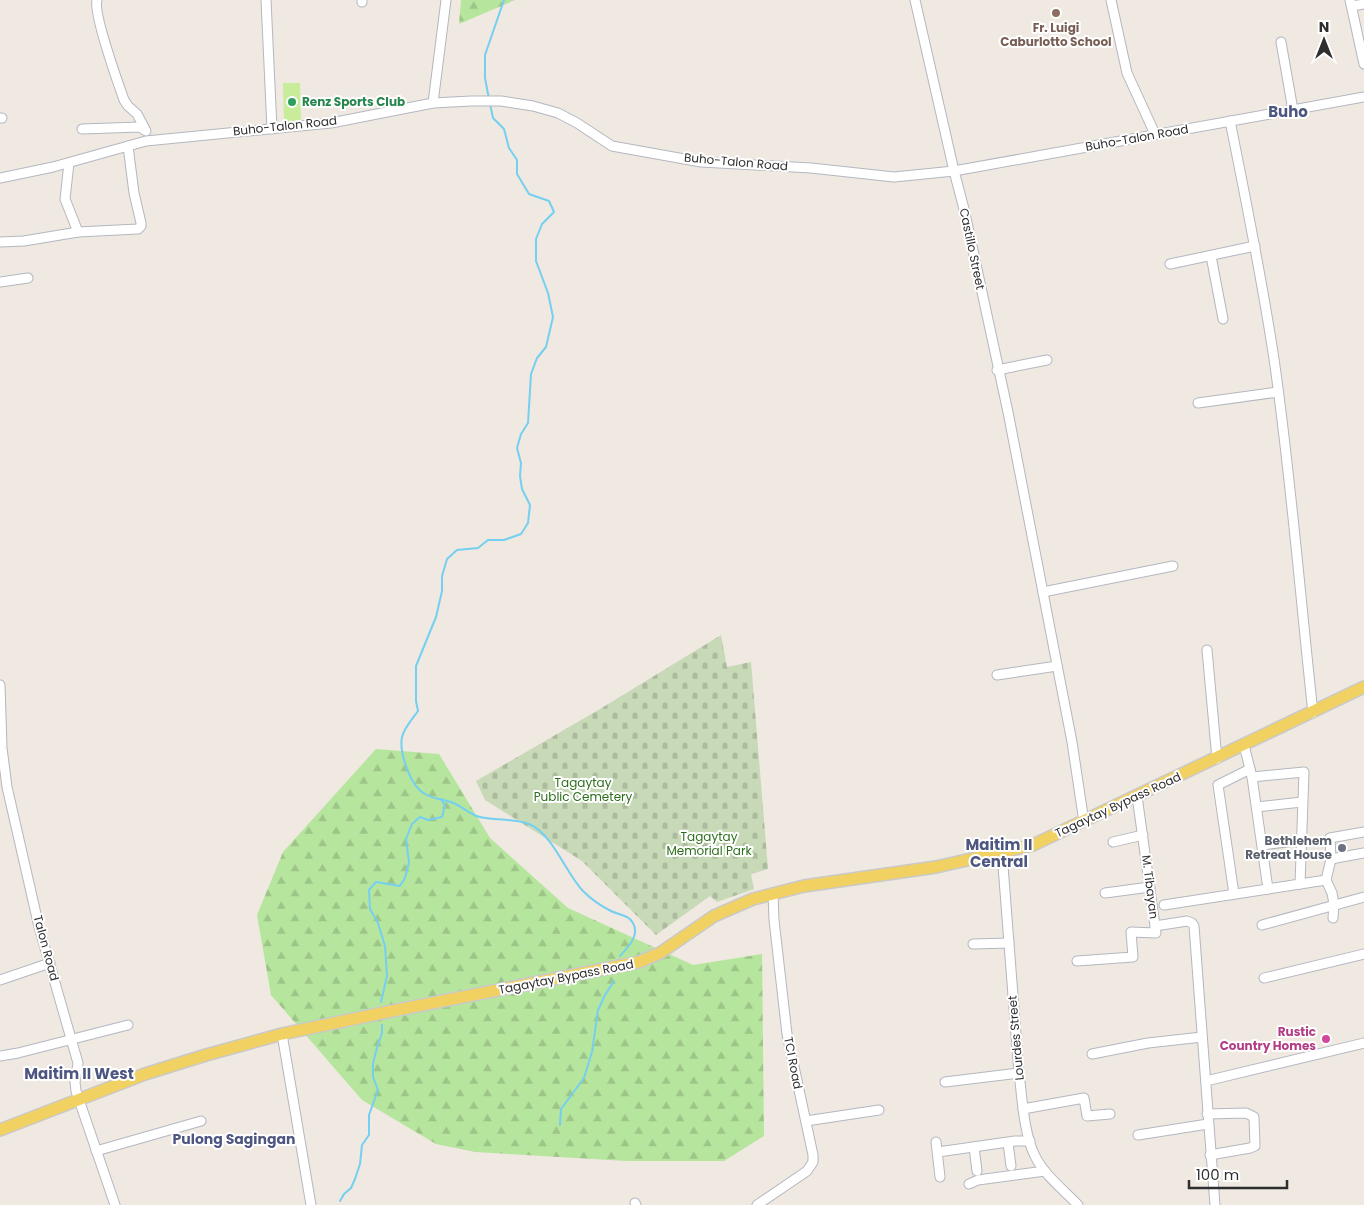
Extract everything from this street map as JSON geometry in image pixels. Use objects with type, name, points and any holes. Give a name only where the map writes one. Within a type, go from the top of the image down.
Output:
[{"type":"main road","name":"Tagaytay Bypass Road","points":[[0,1130],[173,1065],[282,1034],[382,1012],[639,962],[660,953],[714,916],[739,904],[773,893],[804,886],[936,867],[1002,854],[1033,845],[1217,759],[1364,687]]},
{"type":"street","points":[[97,0],[95,5],[124,100],[137,114],[150,140]]},
{"type":"street","points":[[266,0],[272,129]]},
{"type":"street","points":[[433,103],[446,0]]},
{"type":"street","name":"Castillo Street","points":[[915,0],[964,209],[1008,412],[1057,666],[1084,822]]},
{"type":"street","points":[[1111,0],[1127,73],[1155,134]]},
{"type":"street","points":[[1364,4],[1351,3],[1364,64]]},
{"type":"street","points":[[1281,42],[1293,110]]},
{"type":"street","name":"Buho-Talon Road","points":[[0,178],[69,163],[150,140],[331,123],[433,103],[471,101],[501,101],[533,106],[558,114],[577,123],[612,146],[701,162],[805,168],[894,177],[954,172],[1364,97]]},
{"type":"street","points":[[1230,121],[1255,246],[1278,392],[1288,469],[1312,713]]},
{"type":"street","points":[[82,129],[145,128]]},
{"type":"street","points":[[0,242],[78,232],[138,229],[141,226],[134,193],[128,146]]},
{"type":"street","points":[[69,163],[65,199],[78,232]]},
{"type":"street","points":[[1170,264],[1255,246]]},
{"type":"street","points":[[1210,256],[1224,319]]},
{"type":"street","points":[[0,282],[28,278]]},
{"type":"street","points":[[998,370],[1047,360]]},
{"type":"street","points":[[1198,403],[1278,392]]},
{"type":"street","points":[[1043,592],[1173,566]]},
{"type":"street","points":[[1207,650],[1217,759]]},
{"type":"street","points":[[997,676],[1057,666]]},
{"type":"street","name":"Talon Road","points":[[0,685],[1,748],[7,787],[26,872],[78,1063],[75,1082],[78,1100],[115,1205]]},
{"type":"street","points":[[1244,745],[1257,807],[1268,889]]},
{"type":"street","points":[[1234,894],[1218,785],[1251,773],[1304,772],[1300,884]]},
{"type":"street","name":"M. Tibayan","points":[[1078,961],[1133,957],[1131,932],[1156,933],[1137,796]]},
{"type":"street","points":[[1257,807],[1302,802]]},
{"type":"street","points":[[1333,918],[1334,904],[1332,893],[1326,880],[1331,859],[1330,838],[1364,832]]},
{"type":"street","points":[[1113,842],[1143,835]]},
{"type":"street","points":[[1263,846],[1301,840]]},
{"type":"street","points":[[1331,859],[1364,853]]},
{"type":"street","name":"Lourdes Street","points":[[1002,854],[1023,1109],[1035,1156],[1046,1171],[1078,1205]]},
{"type":"street","points":[[1164,905],[1326,880]]},
{"type":"street","points":[[1105,893],[1150,887]]},
{"type":"street","name":"TCI Road","points":[[758,1205],[768,1202],[807,1171],[813,1162],[787,1034],[774,920],[773,893]]},
{"type":"street","points":[[1262,925],[1364,897]]},
{"type":"street","points":[[1155,926],[1187,922],[1192,922],[1194,926],[1207,1119],[1215,1205]]},
{"type":"street","points":[[973,944],[1009,942]]},
{"type":"street","points":[[1264,978],[1364,954]]},
{"type":"street","points":[[0,980],[50,963]]},
{"type":"street","points":[[0,1056],[128,1025]]},
{"type":"street","points":[[282,1034],[312,1205]]},
{"type":"street","points":[[1092,1054],[1148,1043],[1202,1037]]},
{"type":"street","points":[[1206,1082],[1364,1043]]},
{"type":"street","points":[[945,1082],[1019,1073]]},
{"type":"street","points":[[1023,1109],[1084,1098],[1087,1116],[1110,1114]]},
{"type":"street","points":[[806,1122],[879,1110]]},
{"type":"street","points":[[1138,1135],[1207,1119],[1246,1113],[1254,1117],[1255,1146],[1210,1155]]},
{"type":"street","points":[[96,1151],[201,1121]]},
{"type":"street","points":[[938,1152],[1030,1141]]},
{"type":"street","points":[[936,1142],[940,1177]]},
{"type":"street","points":[[1008,1143],[1011,1166]]},
{"type":"street","points":[[974,1147],[977,1171]]},
{"type":"street","points":[[969,1184],[978,1180],[1046,1171]]},
{"type":"green space","points":[[461,0],[515,0],[459,24]]},
{"type":"green space","name":"Renz Sports Club","points":[[283,83],[300,83],[301,120],[284,122]]},
{"type":"green space","name":"Tagaytay Public Cemetery","points":[[721,635],[727,667],[751,662],[768,869],[751,874],[754,889],[717,902],[710,896],[656,935],[582,861],[485,800],[476,781],[600,709]]},
{"type":"green space","points":[[376,749],[439,754],[490,838],[568,908],[693,965],[762,954],[764,1136],[724,1161],[626,1161],[475,1152],[436,1144],[362,1100],[271,995],[257,915],[283,852]]},
{"type":"waterway","points":[[489,99],[485,78],[485,55],[504,0]]},
{"type":"waterway","points":[[490,104],[493,118],[504,129],[509,148],[517,160],[517,174],[529,194],[549,201],[554,212],[542,224],[536,239],[536,261],[548,293],[553,317],[546,347],[537,358],[531,374],[528,423],[521,434],[517,448],[521,463],[522,489],[530,505],[528,523],[521,534],[504,540],[488,540],[478,548],[457,550],[447,559],[442,576],[442,591],[436,617],[416,666],[416,701],[418,711],[403,734],[402,751],[410,776],[425,794],[453,803],[473,815],[529,824],[545,836],[576,883],[589,897],[611,911],[626,917],[633,923],[635,928],[634,937],[620,956]]},
{"type":"waterway","points":[[381,1002],[387,976],[385,946],[378,923],[370,909],[369,890],[376,882],[400,886],[405,878],[409,862],[406,839],[412,824],[420,817],[428,820],[442,817],[445,806],[441,799]]},
{"type":"waterway","points":[[560,1125],[561,1109],[584,1078],[592,1052],[598,1010],[614,981]]},
{"type":"waterway","points":[[340,1201],[351,1188],[355,1179],[360,1164],[362,1145],[369,1135],[369,1115],[378,1090],[373,1077],[373,1064],[382,1033],[382,1025]]},
{"type":"place","name":"Fr. Luigi Caburlotto School","points":[[1056,13]]},
{"type":"place","name":"Renz Sports Club","points":[[292,102]]},
{"type":"place","name":"Bethlehem Retreat House","points":[[1342,848]]},
{"type":"place","name":"Rustic Country Homes","points":[[1326,1039]]},
{"type":"district","name":"Buho","points":[[1288,112]]},
{"type":"district","name":"Maitim II Central","points":[[999,854]]},
{"type":"district","name":"Maitim II West","points":[[79,1074]]},
{"type":"district","name":"Pulong Sagingan","points":[[234,1139]]},
{"type":"park label","name":"Tagaytay Memorial Park","points":[[709,844]]}]
